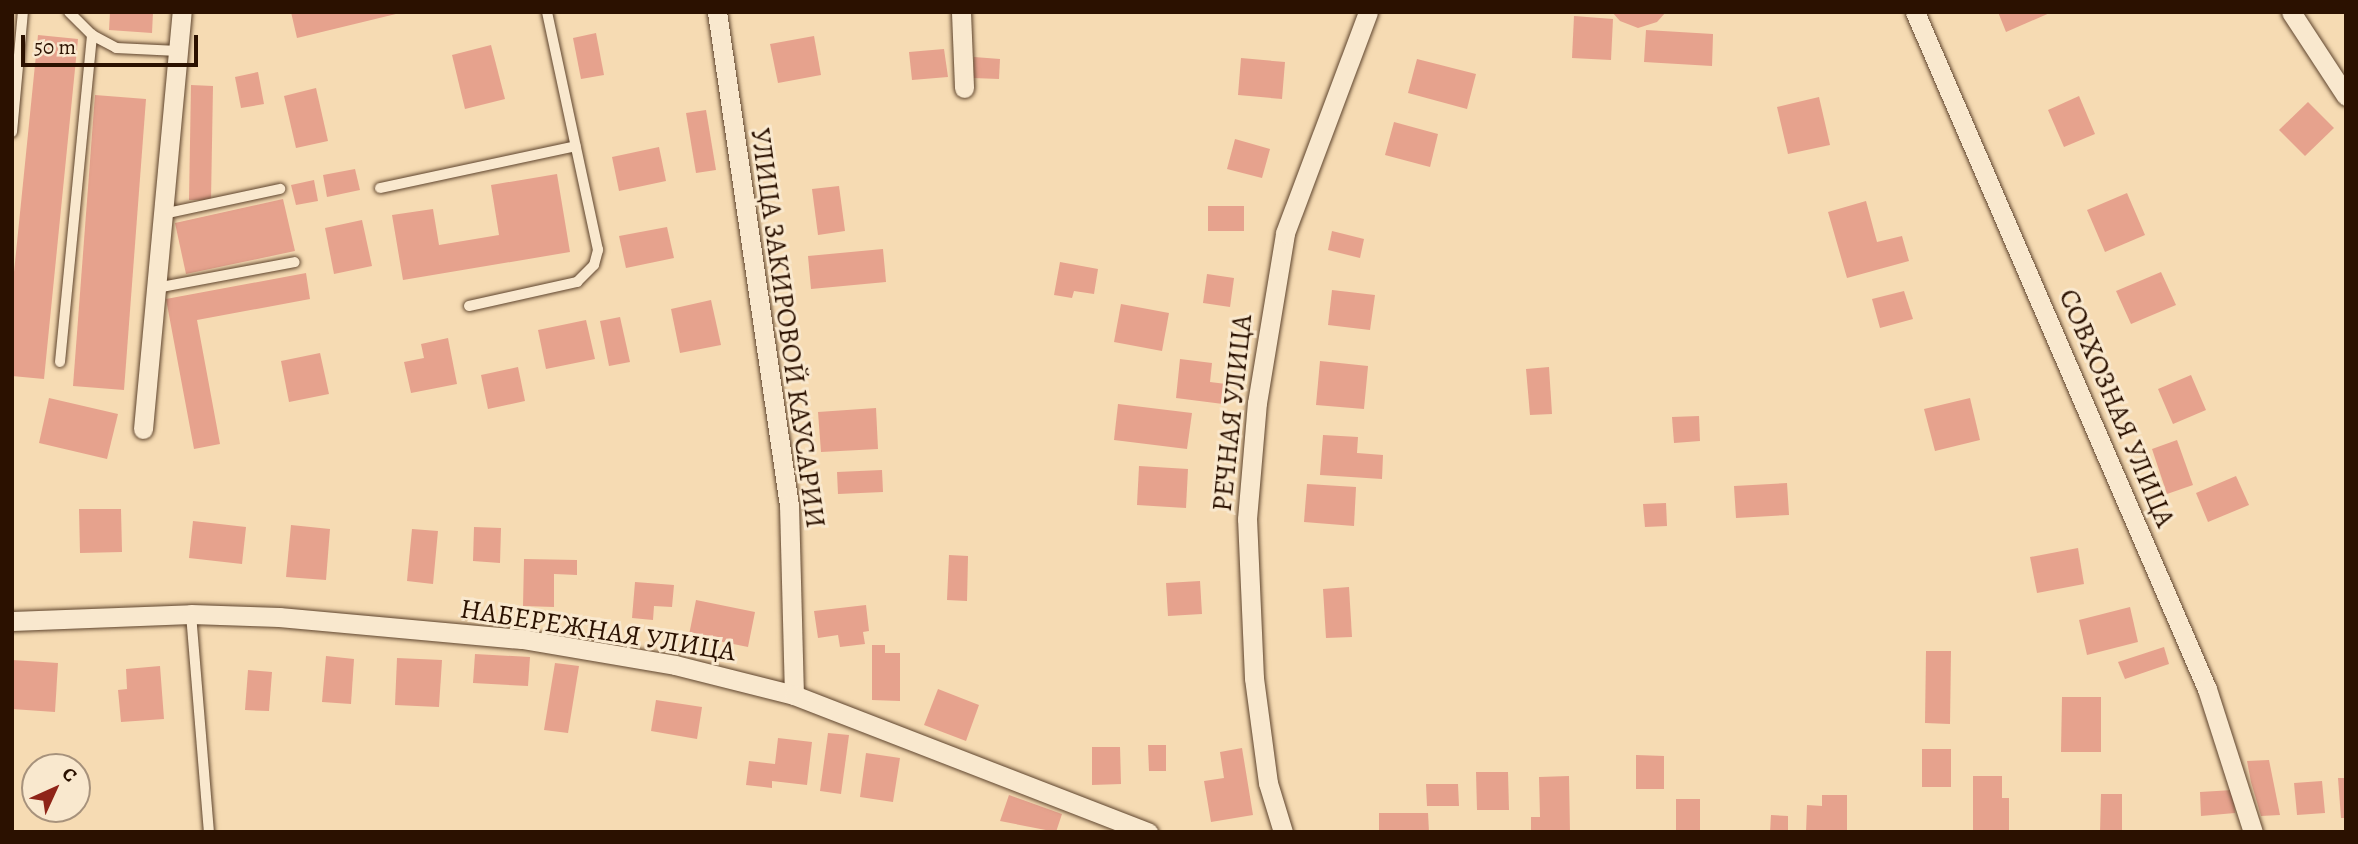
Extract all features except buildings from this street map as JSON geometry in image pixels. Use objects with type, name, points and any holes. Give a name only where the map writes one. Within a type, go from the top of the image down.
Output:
[{"type":"street","points":[[143,429],[181,12]]},
{"type":"street","name":"УЛИЦА ЗАКИРОВОЙ КАУСАРИИ","points":[[717,12],[789,505],[793,695]]},
{"type":"street","points":[[961,12],[964,88]]},
{"type":"street","name":"РЕЧНАЯ УЛИЦА","points":[[1283,832],[1268,783],[1254,678],[1247,519],[1256,403],[1285,233],[1368,12]]},
{"type":"street","name":"СОВХОЗНАЯ УЛИЦА","points":[[1915,12],[2207,689],[2253,832]]},
{"type":"street","points":[[2291,12],[2346,96]]},
{"type":"street","name":"НАБЕРЕЖНАЯ УЛИЦА","points":[[12,621],[191,614],[279,617],[522,639],[675,665],[793,695],[1148,832]]},
{"type":"lane","points":[[12,132],[23,12]]},
{"type":"lane","points":[[69,12],[92,35],[116,48],[178,51]]},
{"type":"lane","points":[[469,306],[577,282],[594,265],[598,250],[547,12]]},
{"type":"lane","points":[[60,362],[92,35]]},
{"type":"lane","points":[[380,188],[576,146]]},
{"type":"lane","points":[[163,214],[279,189]]},
{"type":"lane","points":[[156,288],[295,262]]},
{"type":"lane","points":[[191,614],[209,832]]}]
